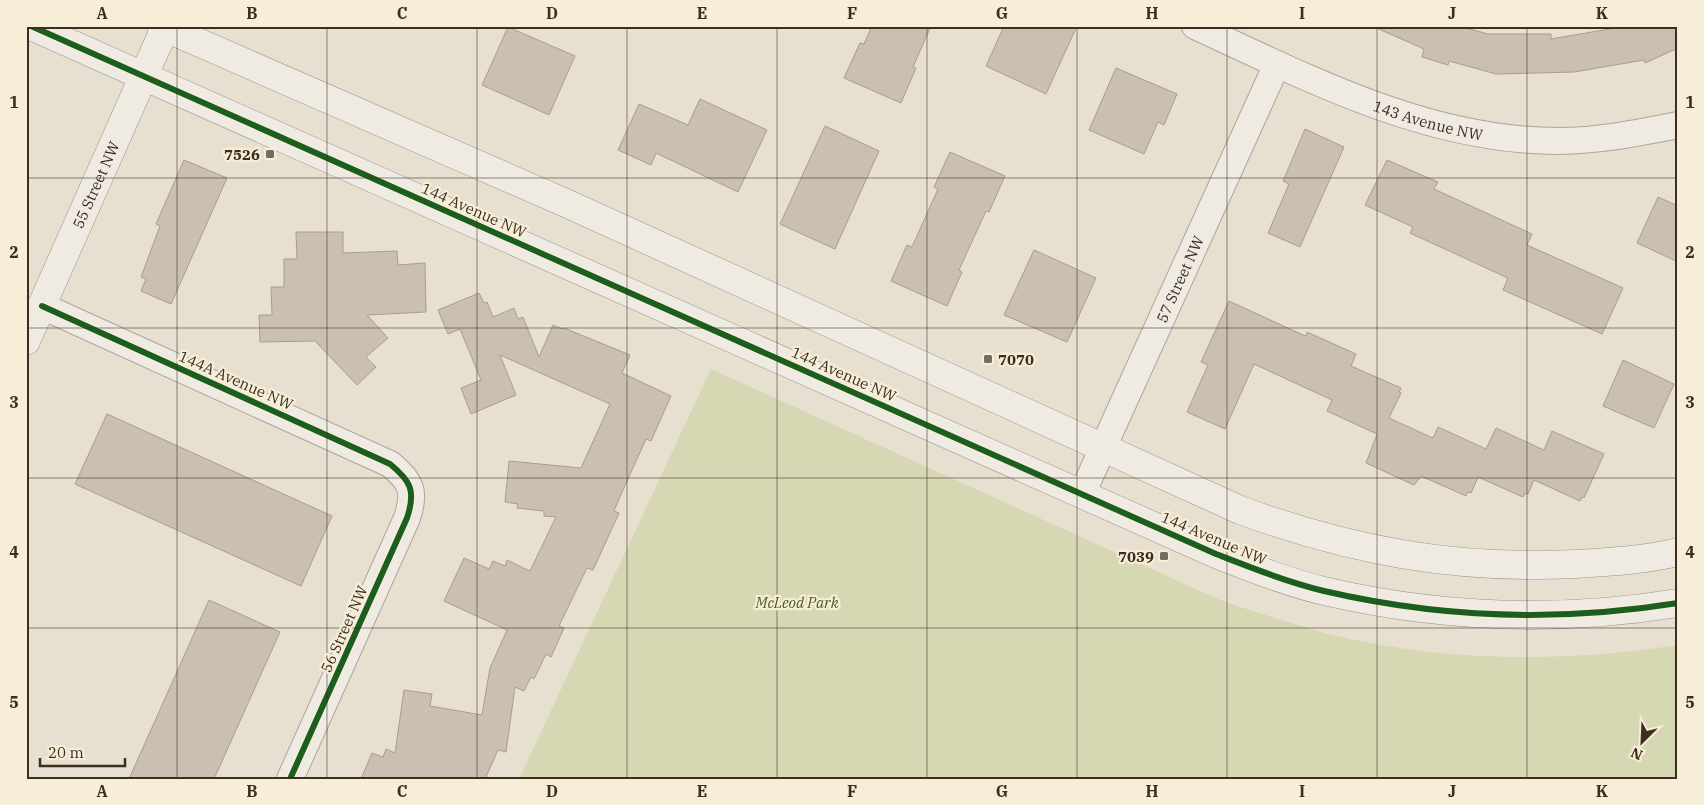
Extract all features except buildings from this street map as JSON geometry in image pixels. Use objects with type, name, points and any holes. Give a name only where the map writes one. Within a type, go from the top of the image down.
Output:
[{"type":"street","name":"144 Avenue NW","points":[[31,26],[1216,554],[1267,574],[1323,590],[1404,606],[1493,615],[1598,614],[1678,603]]},
{"type":"street","name":"143 Avenue NW","points":[[1195,26],[1277,64],[1400,114],[1434,124],[1479,133],[1557,141],[1595,139],[1678,125]]},
{"type":"street","name":"55 Street NW","points":[[26,341],[144,77],[163,27]]},
{"type":"street","points":[[163,27],[568,204],[1240,510],[1289,528],[1348,545],[1445,562],[1538,566],[1604,562],[1678,552]]},
{"type":"street","name":"57 Street NW","points":[[1082,494],[1277,64]]},
{"type":"street","name":"144A Avenue NW","points":[[42,306],[390,464],[403,474],[411,488]]},
{"type":"street","name":"56 Street NW","points":[[290,779],[407,518],[412,503],[411,488]]},
{"type":"green space","name":"McLeod Park","points":[[711,369],[1220,600],[1328,634],[1414,650],[1502,657],[1590,655],[1678,645],[1678,779],[519,779]]},
{"type":"cycle path","points":[[31,26],[1216,554],[1270,574],[1324,591],[1368,600],[1456,612],[1545,615],[1634,609],[1678,603]]},
{"type":"cycle path","points":[[42,306],[390,464],[407,481],[411,494],[407,518],[290,779]]},
{"type":"place","name":"7526","points":[[270,154]]},
{"type":"place","name":"7070","points":[[988,359]]},
{"type":"place","name":"7039","points":[[1164,556]]}]
